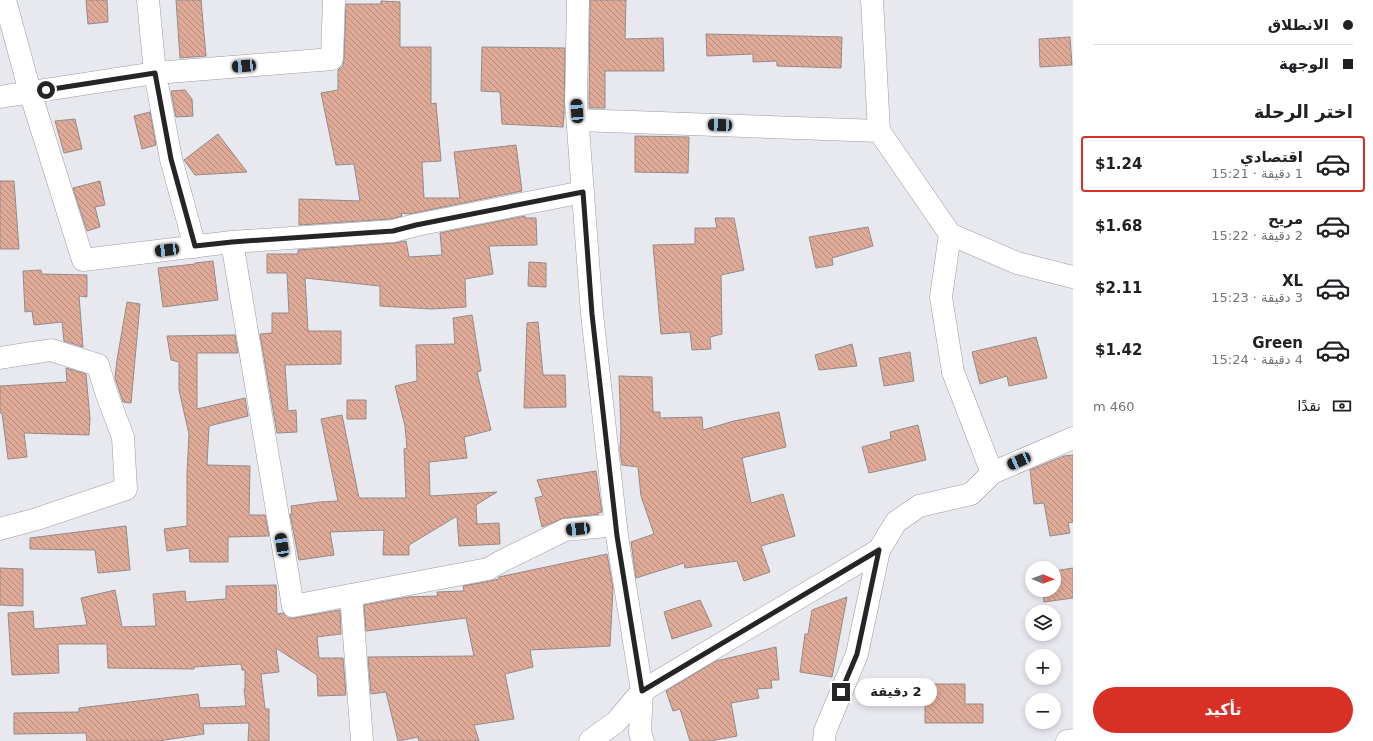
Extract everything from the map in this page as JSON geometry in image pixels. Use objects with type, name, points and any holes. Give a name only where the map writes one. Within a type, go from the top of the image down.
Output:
[{"type":"street","points":[[4,0],[30,92],[83,260],[232,242],[393,231],[416,225],[583,192]]},
{"type":"street","points":[[148,0],[155,73],[171,159],[195,246]]},
{"type":"street","points":[[0,97],[155,73],[332,59],[334,0]]},
{"type":"street","points":[[578,0],[576,102],[592,314],[616,525],[642,691],[640,733],[642,741]]},
{"type":"street","points":[[872,0],[879,131],[950,234],[1017,264],[1073,277]]},
{"type":"street","points":[[578,120],[879,131]]},
{"type":"street","points":[[950,234],[941,297],[953,372],[992,473]]},
{"type":"street","points":[[232,242],[293,606],[488,570],[502,561],[565,530],[616,525]]},
{"type":"street","points":[[0,358],[51,350],[98,365],[107,395],[123,437],[126,489],[37,519],[0,529]]},
{"type":"street","points":[[824,741],[825,731],[857,654],[879,550],[896,522],[919,506],[971,494],[992,473],[1073,438]]},
{"type":"street","points":[[590,741],[616,722],[642,691],[879,550]]},
{"type":"street","points":[[351,595],[362,741]]},
{"type":"street","points":[[1067,741],[1073,740]]},
{"type":"building","points":[[86,0],[107,0],[108,22],[88,24]]},
{"type":"building","points":[[176,0],[201,0],[206,56],[180,58]]},
{"type":"building","points":[[590,0],[626,0],[625,39],[663,38],[664,71],[605,71],[605,108],[589,108]]},
{"type":"building","points":[[381,1],[400,2],[400,47],[431,47],[431,104],[436,103],[441,161],[422,162],[424,198],[460,198],[454,152],[516,145],[522,191],[409,214],[401,213],[402,216],[391,219],[299,225],[299,199],[360,201],[354,164],[336,165],[321,93],[338,90],[338,70],[343,66],[344,59],[346,4],[381,4]]},
{"type":"building","points":[[706,34],[842,37],[841,68],[777,66],[777,61],[753,62],[753,54],[707,56]]},
{"type":"building","points":[[1070,37],[1072,65],[1040,67],[1039,39]]},
{"type":"building","points":[[482,47],[565,48],[563,127],[502,124],[500,92],[481,91]]},
{"type":"building","points":[[185,90],[192,99],[193,116],[176,117],[171,91]]},
{"type":"building","points":[[150,112],[156,145],[142,149],[134,116]]},
{"type":"building","points":[[75,119],[82,149],[64,153],[55,121]]},
{"type":"building","points":[[218,134],[247,172],[195,175],[184,160]]},
{"type":"building","points":[[635,136],[689,137],[688,173],[635,172]]},
{"type":"building","points":[[0,181],[14,181],[19,249],[0,249]]},
{"type":"building","points":[[100,181],[105,205],[95,207],[100,227],[87,231],[73,188]]},
{"type":"building","points":[[525,216],[525,218],[536,218],[537,245],[489,246],[493,274],[465,279],[466,307],[431,309],[380,306],[380,286],[305,278],[308,331],[341,331],[341,364],[285,365],[288,411],[296,410],[297,432],[277,433],[260,334],[272,333],[272,313],[289,313],[287,273],[267,273],[267,254],[298,254],[298,250],[406,241],[409,257],[442,255],[440,233]]},
{"type":"building","points":[[715,218],[734,218],[744,270],[721,275],[722,334],[710,337],[711,349],[692,350],[690,332],[661,334],[653,245],[695,244],[695,228],[717,228]]},
{"type":"building","points":[[868,227],[873,246],[832,258],[833,265],[816,268],[809,237]]},
{"type":"building","points":[[213,261],[218,300],[163,307],[158,268]]},
{"type":"building","points":[[529,262],[546,263],[546,287],[528,286]]},
{"type":"building","points":[[41,270],[42,274],[87,275],[87,297],[79,296],[83,347],[64,341],[62,322],[34,325],[32,311],[25,312],[23,271]]},
{"type":"building","points":[[127,302],[140,304],[131,403],[123,402],[115,378]]},
{"type":"building","points":[[472,315],[481,371],[477,372],[491,430],[464,437],[467,458],[429,462],[430,496],[497,492],[476,505],[477,524],[499,523],[500,544],[459,546],[457,516],[409,545],[409,555],[383,555],[384,530],[330,532],[334,555],[299,560],[290,514],[292,514],[291,506],[338,501],[321,419],[342,415],[359,498],[406,498],[404,449],[407,448],[405,426],[395,386],[417,381],[416,345],[455,344],[453,318]]},
{"type":"building","points":[[538,322],[543,375],[565,375],[566,407],[524,408],[527,323]]},
{"type":"building","points":[[235,335],[238,353],[197,353],[197,409],[245,398],[248,416],[209,426],[207,465],[250,466],[249,515],[265,515],[269,536],[228,537],[228,562],[190,562],[189,548],[167,551],[164,529],[187,526],[189,434],[179,390],[179,362],[171,360],[167,336]]},
{"type":"building","points":[[1036,337],[1047,378],[1009,386],[1007,376],[980,384],[972,352]]},
{"type":"building","points":[[852,344],[857,366],[819,370],[815,355]]},
{"type":"building","points":[[910,352],[914,381],[884,386],[879,358]]},
{"type":"building","points":[[66,368],[86,374],[90,419],[89,435],[24,433],[27,457],[8,459],[2,413],[0,413],[0,386],[67,382]]},
{"type":"building","points":[[619,376],[652,377],[653,412],[660,412],[660,418],[702,417],[703,430],[734,421],[779,412],[786,447],[742,458],[751,503],[783,494],[795,536],[761,546],[770,572],[744,581],[737,561],[685,568],[684,563],[636,578],[631,542],[654,534],[641,496],[638,467],[622,465],[620,450],[621,431]]},
{"type":"building","points":[[347,400],[366,400],[366,419],[347,419]]},
{"type":"building","points":[[918,425],[926,460],[869,473],[862,447],[891,439],[890,432]]},
{"type":"building","points":[[1073,455],[1073,522],[1068,523],[1070,533],[1050,536],[1044,503],[1034,504],[1030,470],[1064,456]]},
{"type":"building","points":[[596,471],[602,512],[598,513],[599,514],[564,518],[542,527],[535,498],[543,496],[537,480]]},
{"type":"building","points":[[126,526],[130,570],[98,573],[95,550],[30,549],[30,538]]},
{"type":"building","points":[[607,554],[613,588],[610,646],[530,650],[533,667],[505,674],[514,719],[474,725],[479,741],[419,741],[418,737],[398,741],[386,692],[371,694],[368,657],[474,656],[466,618],[366,631],[364,605],[408,597],[438,596],[437,592],[464,591],[463,586]]},
{"type":"building","points":[[0,568],[23,569],[23,606],[0,605]]},
{"type":"building","points":[[1073,568],[1073,598],[1044,602],[1044,597],[1061,597],[1061,570]]},
{"type":"building","points":[[276,585],[277,614],[283,613],[288,618],[295,618],[340,610],[341,634],[317,637],[319,658],[343,658],[346,695],[318,696],[317,675],[276,648],[279,672],[261,674],[265,709],[269,709],[269,741],[248,741],[249,723],[203,724],[204,734],[158,741],[87,741],[86,733],[14,734],[14,713],[79,712],[79,708],[198,694],[200,708],[246,706],[244,689],[245,670],[242,670],[241,664],[194,667],[194,669],[108,668],[107,644],[58,644],[59,673],[12,675],[8,613],[33,611],[34,629],[87,625],[81,598],[115,590],[122,627],[156,626],[153,594],[185,591],[186,602],[226,599],[226,586]]},
{"type":"building","points":[[847,597],[832,677],[800,672],[805,634],[808,634],[812,610]]},
{"type":"building","points":[[700,600],[712,626],[672,639],[664,612]]},
{"type":"building","points":[[776,647],[779,680],[771,680],[772,688],[757,689],[759,698],[731,703],[737,736],[710,741],[690,741],[680,709],[673,711],[666,691],[716,661]]},
{"type":"building","points":[[925,684],[965,684],[965,704],[983,704],[983,723],[925,723]]},
{"type":"route","points":[[46,90],[155,73],[171,159],[195,246],[393,231],[416,225],[583,192],[592,314],[617,536],[642,691],[879,550],[857,654],[841,692]]}]
